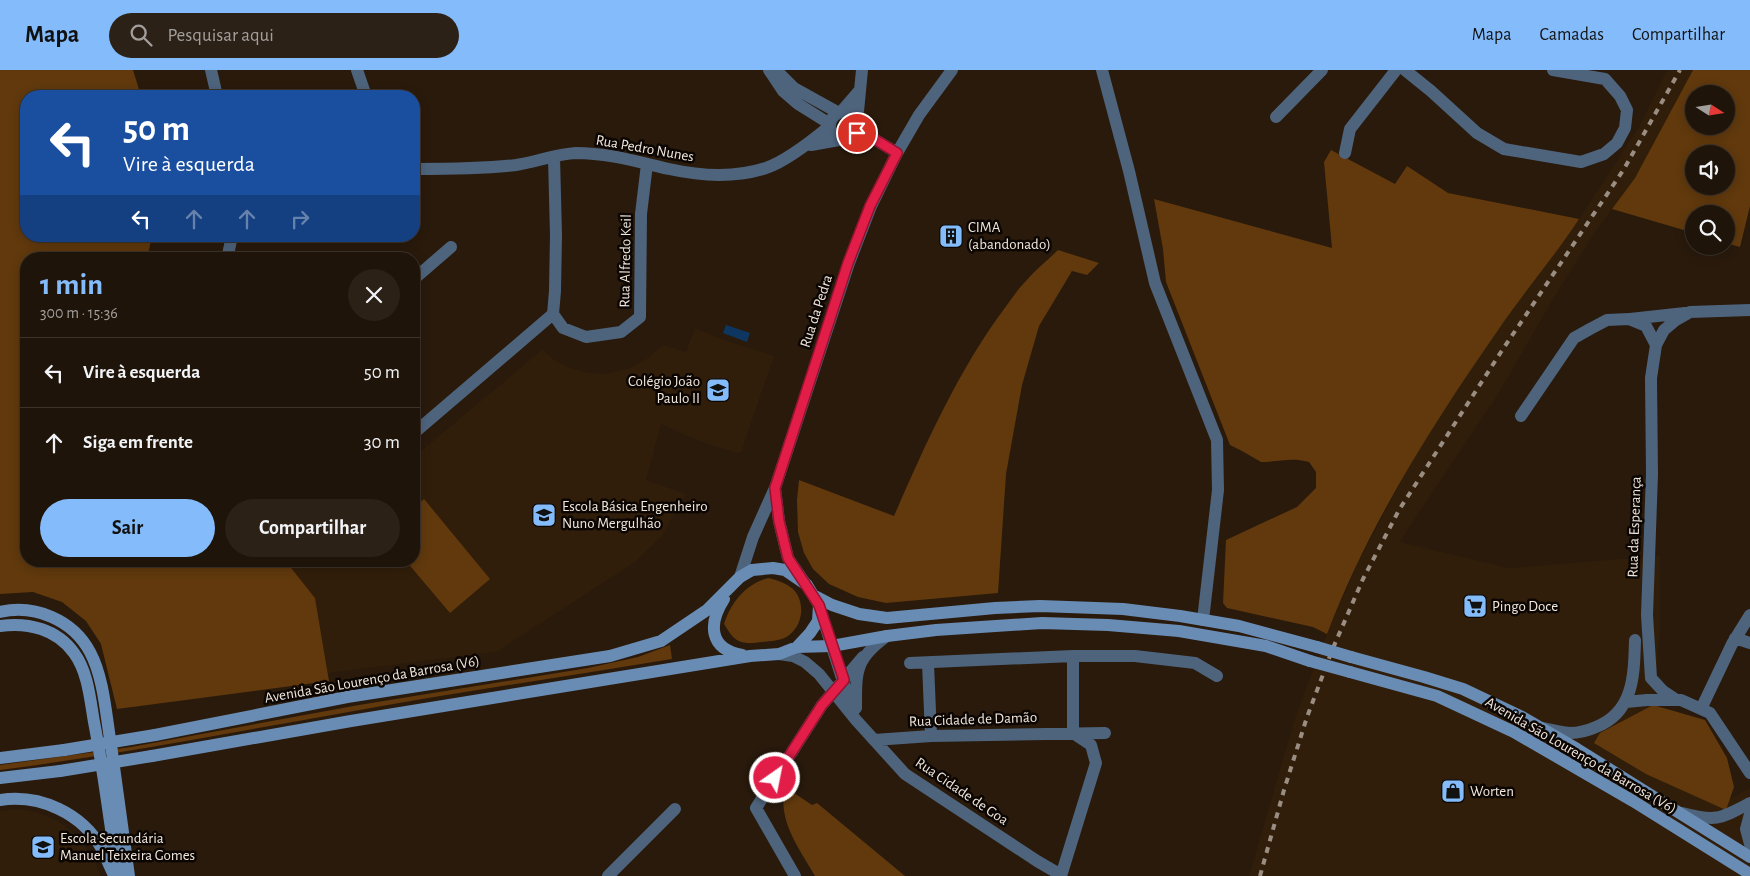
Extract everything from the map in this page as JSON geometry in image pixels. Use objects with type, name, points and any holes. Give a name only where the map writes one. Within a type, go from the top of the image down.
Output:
[{"type":"main road","name":"Avenida São Lourenço da Barrosa (V6)","points":[[2,757],[64,750],[155,735],[347,698],[610,656],[661,641],[707,610],[736,582],[752,570],[773,568],[785,570],[813,595],[832,605],[859,614],[887,618],[995,608],[1040,606],[1110,608],[1239,626],[1424,677],[1463,690],[1540,728],[1750,856]]},
{"type":"main road","name":"Avenida São Lourenço da Barrosa (V6)","points":[[736,582],[718,608],[713,622],[713,630],[715,638],[722,647],[732,653],[750,656]]},
{"type":"main road","name":"Avenida São Lourenço da Barrosa (V6)","points":[[797,647],[818,621],[813,595]]},
{"type":"main road","points":[[0,612],[33,611],[59,620],[72,629],[82,640],[92,658],[105,704],[129,876]]},
{"type":"main road","name":"Avenida São Lourenço da Barrosa (V6)","points":[[0,778],[60,771],[750,656],[780,654],[797,647],[832,646],[886,636],[936,630],[1042,623],[1108,625],[1179,631],[1266,646],[1437,696],[1514,732],[1633,801],[1750,874]]},
{"type":"main road","points":[[0,626],[16,624],[33,626],[49,631],[64,640],[75,654],[85,675],[92,705],[116,876]]},
{"type":"main road","points":[[0,800],[14,798],[37,800],[54,806],[76,820],[89,831],[101,848],[116,876]]},
{"type":"street","points":[[211,70],[216,90]]},
{"type":"street","points":[[357,70],[364,90]]},
{"type":"street","points":[[768,70],[783,91],[798,104],[830,125]]},
{"type":"street","points":[[776,70],[794,88],[840,113],[853,115],[858,125],[897,153]]},
{"type":"street","points":[[860,90],[840,113],[833,117],[830,125],[832,134],[839,140],[851,139],[857,133],[862,70]]},
{"type":"street","points":[[1102,70],[1129,171],[1155,283],[1217,440],[1218,490],[1203,620]]},
{"type":"street","points":[[1276,117],[1322,70]]},
{"type":"street","points":[[1345,153],[1350,129],[1396,70]]},
{"type":"street","points":[[1405,70],[1477,133],[1504,149],[1581,162],[1604,154],[1617,143],[1625,128],[1627,110],[1620,96],[1605,79],[1553,70]]},
{"type":"street","name":"Rua da Pedra","points":[[736,582],[753,537],[775,488],[848,263],[870,206],[897,153],[919,116],[954,71]]},
{"type":"street","name":"Rua Pedro Nunes","points":[[420,169],[517,164],[575,153],[621,157],[670,170],[706,175],[734,175],[768,168],[806,146],[830,125]]},
{"type":"street","name":"Rua Pedro Nunes","points":[[806,146],[839,140]]},
{"type":"street","points":[[420,428],[553,314],[556,244],[554,157]]},
{"type":"street","name":"Rua Alfredo Keil","points":[[553,314],[563,328],[586,338],[621,332],[640,317],[641,214],[647,164]]},
{"type":"street","points":[[420,274],[451,247]]},
{"type":"street","points":[[1521,416],[1574,338],[1607,320],[1690,312],[1750,310]]},
{"type":"street","name":"Rua da Esperança","points":[[1675,700],[1651,678],[1647,615],[1652,474],[1651,378],[1656,345],[1664,330],[1690,312]]},
{"type":"street","points":[[1626,319],[1646,326],[1656,345]]},
{"type":"street","points":[[775,488],[779,521],[788,558],[813,595],[844,680],[856,720]]},
{"type":"street","points":[[1701,709],[1735,638],[1750,615]]},
{"type":"street","points":[[795,876],[756,808],[822,705],[871,647],[886,636]]},
{"type":"street","points":[[1735,638],[1750,643]]},
{"type":"street","points":[[1540,728],[1569,733],[1585,732],[1605,724],[1616,715],[1626,702],[1634,675],[1635,640]]},
{"type":"street","name":"Rua Cidade de Goa","points":[[780,654],[793,656],[805,662],[819,674],[856,720],[905,774],[1061,875]]},
{"type":"street","points":[[1061,875],[1096,763],[1092,745],[1072,733],[1073,656]]},
{"type":"street","points":[[910,664],[1073,656],[1135,656],[1196,664],[1217,676]]},
{"type":"street","points":[[856,720],[856,677],[863,657]]},
{"type":"street","points":[[928,663],[931,736]]},
{"type":"street","points":[[1626,702],[1681,700],[1710,713],[1750,773]]},
{"type":"street","name":"Rua Cidade de Damão","points":[[874,740],[931,736],[1104,732]]},
{"type":"street","points":[[1682,813],[1702,818],[1717,819],[1750,803]]},
{"type":"street","points":[[608,876],[675,809]]},
{"type":"street","points":[[1750,814],[1746,829],[1750,844]]},
{"type":"shaded area","points":[[0,70],[133,70],[139,90],[20,90],[20,242],[151,242],[149,252],[20,252],[20,567],[290,567],[315,598],[329,681],[117,709],[101,644],[86,621],[62,602],[33,592],[0,594]]},
{"type":"shaded area","points":[[1667,70],[1693,70],[1635,178],[1597,229],[1552,301],[1497,396],[1400,541],[1509,568],[1660,556],[1660,630],[1654,701],[1657,733],[1714,804],[1734,797],[1750,788],[1750,876],[1249,876],[1296,715],[1331,623],[1359,561],[1420,446],[1505,319],[1579,219],[1639,127]]},
{"type":"shaded area","points":[[1693,70],[1750,70],[1750,206],[1740,247],[1735,246],[1735,205],[1685,205],[1685,230],[1612,209],[1635,178]]},
{"type":"shaded area","points":[[1331,150],[1395,184],[1407,166],[1448,193],[1579,219],[1505,320],[1454,395],[1406,472],[1363,551],[1327,634],[1313,627],[1227,608],[1223,603],[1226,540],[1297,507],[1316,488],[1316,472],[1309,462],[1291,460],[1261,462],[1230,445],[1166,282],[1163,249],[1154,199],[1332,248],[1324,162]]},
{"type":"shaded area","points":[[1058,250],[1099,263],[1087,275],[1072,271],[1039,326],[1022,385],[1006,474],[998,593],[886,603],[858,597],[829,584],[813,569],[804,553],[798,532],[797,500],[799,480],[894,516],[943,409],[987,333],[1019,288]]},
{"type":"shaded area","name":"Escola Básica Engenheiro Nuno Mergulhão","points":[[695,328],[721,339],[774,356],[741,452],[737,453],[699,441],[661,424],[646,480],[686,494],[662,536],[635,562],[496,652],[328,673],[315,598],[290,567],[420,567],[420,452],[542,350],[569,368],[589,373],[606,374],[630,368],[645,360],[663,345],[686,352]]},
{"type":"shaded area","points":[[424,499],[490,579],[450,613],[411,567],[420,567],[420,503]]},
{"type":"shaded area","points":[[768,578],[787,585],[797,594],[801,607],[800,620],[793,632],[785,638],[753,643],[739,641],[732,636],[724,624],[727,616],[735,601],[746,589]]},
{"type":"shaded area","points":[[670,645],[672,659],[425,699],[129,751],[0,770],[0,765],[131,747],[359,705],[588,668],[638,657]]},
{"type":"shaded area","points":[[1653,705],[1705,720],[1727,758],[1734,787],[1726,810],[1646,774],[1594,743],[1600,733]]},
{"type":"shaded area","points":[[785,787],[812,805],[817,803],[905,876],[815,876],[796,844],[787,822],[783,799]]},
{"type":"shaded area","name":"Escola Secundária Manuel Teixeira Gomes","points":[[16,809],[37,812],[58,821],[76,835],[95,860],[100,876],[0,876],[0,811]]},
{"type":"water","points":[[726,325],[750,333],[747,342],[723,333]]},
{"type":"railway","points":[[1260,876],[1307,717],[1333,648],[1363,579],[1399,510],[1501,352],[1624,169],[1680,70]]},
{"type":"place","name":"CIMA (abandonado)","points":[[951,236]]},
{"type":"place","name":"Colégio João Paulo II","points":[[718,390]]},
{"type":"place","name":"Escola Básica Engenheiro Nuno Mergulhão","points":[[544,515]]},
{"type":"place","name":"Pingo Doce","points":[[1475,606]]},
{"type":"place","name":"Worten","points":[[1453,791]]},
{"type":"place","name":"Escola Secundária Manuel Teixeira Gomes","points":[[43,847]]},
{"type":"route","points":[[775,778],[822,705],[844,680],[819,605],[788,558],[779,521],[775,488],[848,263],[870,206],[897,153],[858,129],[857,133]]}]
